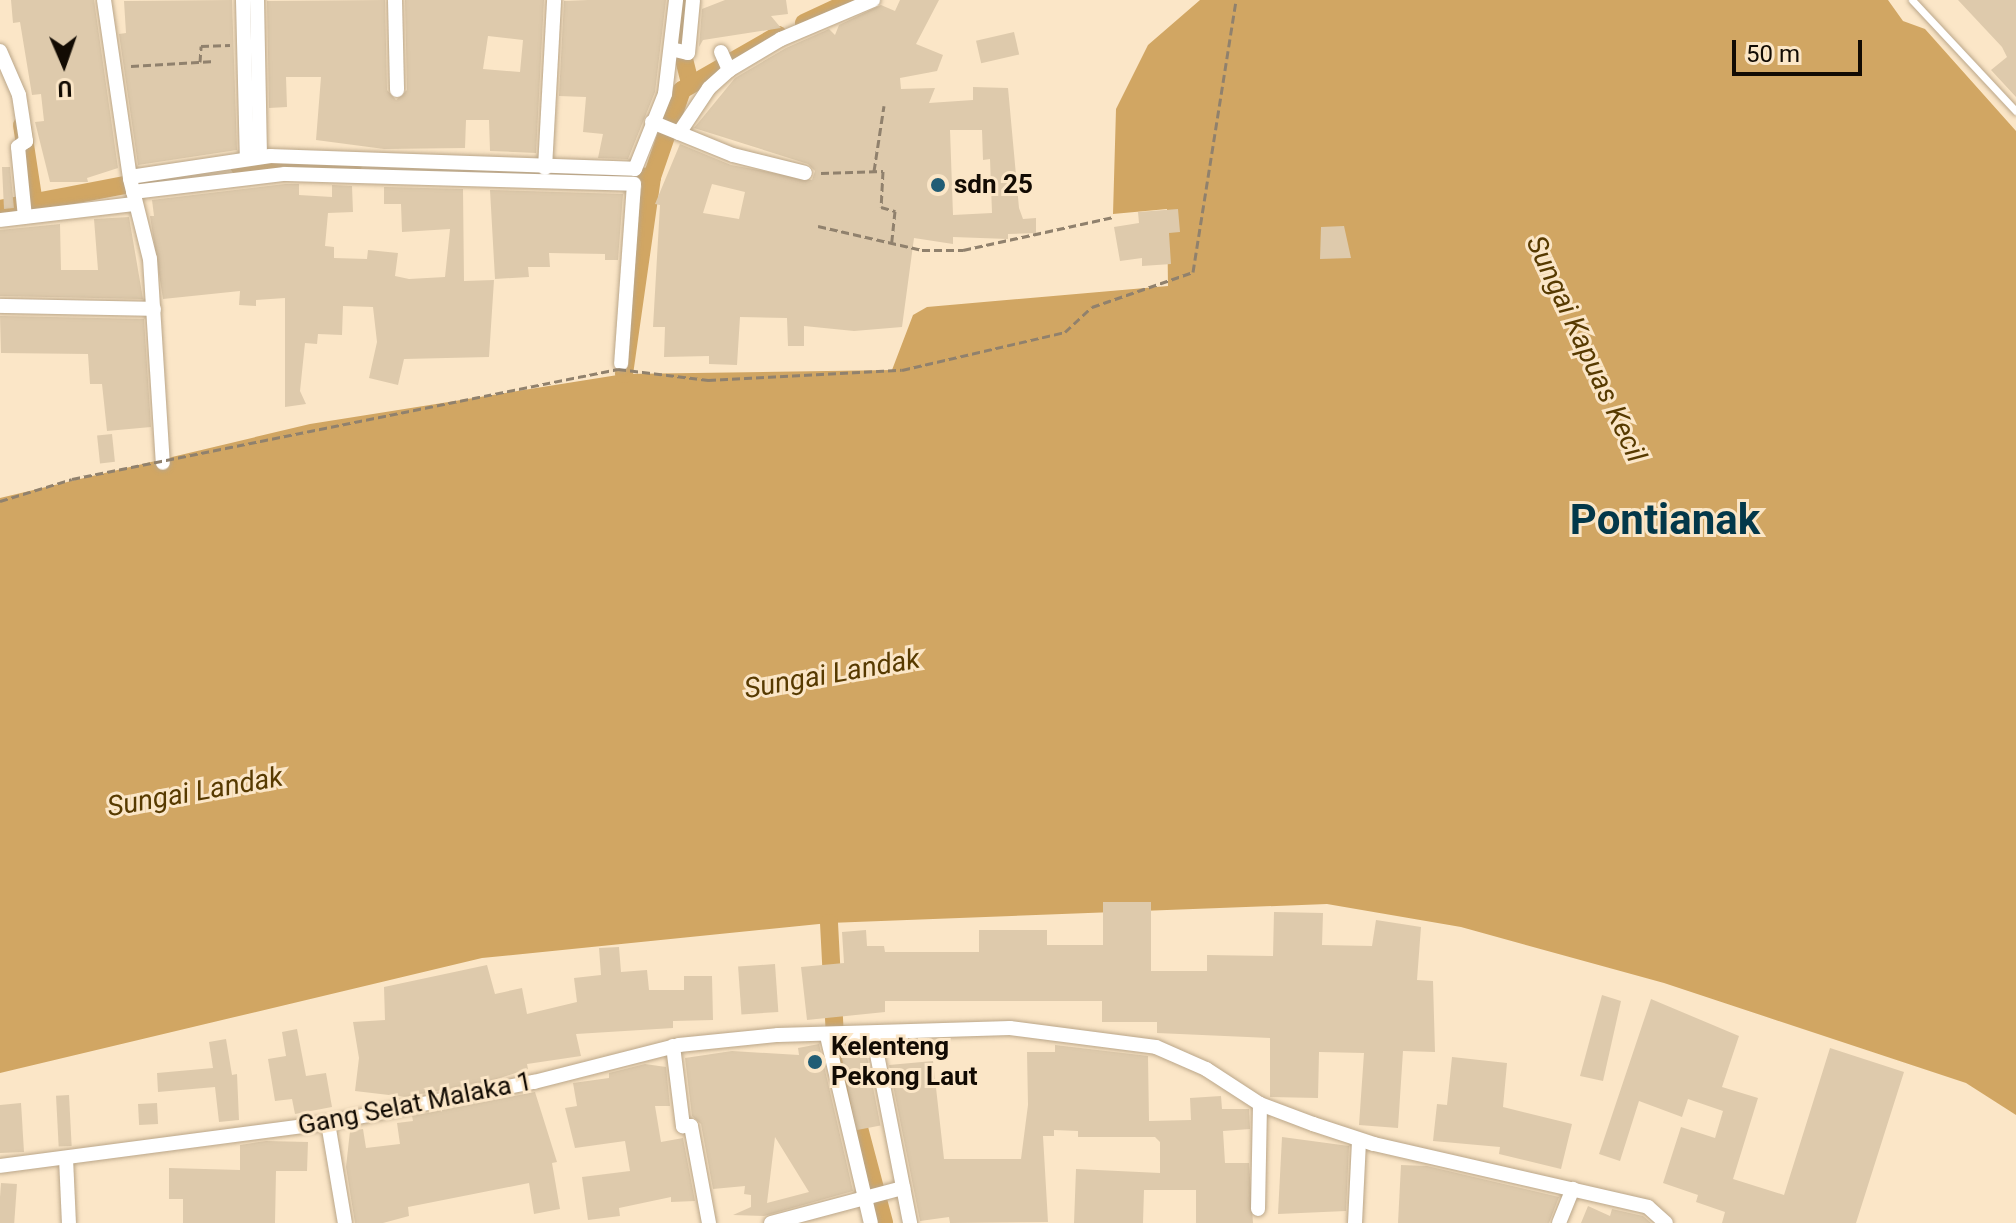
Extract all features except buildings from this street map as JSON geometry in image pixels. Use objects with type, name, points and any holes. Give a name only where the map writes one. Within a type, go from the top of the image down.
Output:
[{"type":"street","points":[[104,0],[132,189],[150,259],[163,463]]},
{"type":"street","points":[[243,0],[252,158]]},
{"type":"street","points":[[252,158],[257,0]]},
{"type":"street","points":[[395,0],[397,90]]},
{"type":"street","points":[[545,168],[554,0]]},
{"type":"street","points":[[621,364],[635,169],[665,94],[676,0]]},
{"type":"street","points":[[671,49],[688,53],[693,0]]},
{"type":"street","points":[[679,133],[709,88],[729,70],[781,39],[873,0]]},
{"type":"street","points":[[2,48],[19,95],[26,141],[18,147],[25,217]]},
{"type":"street","points":[[721,52],[729,70]]},
{"type":"street","points":[[652,122],[733,155],[805,173]]},
{"type":"street","points":[[0,220],[25,217],[252,158],[369,159],[634,184]]},
{"type":"street","points":[[369,159],[369,175]]},
{"type":"street","points":[[176,177],[369,175],[545,168],[635,169]]},
{"type":"street","points":[[0,306],[154,309]]},
{"type":"street","name":"Gang Selat Malaka 1","points":[[0,1166],[328,1123],[534,1082],[673,1046],[728,1038],[1010,1028],[1129,1041],[1206,1069],[1260,1104],[1359,1140],[1648,1207],[1666,1223]]},
{"type":"street","points":[[873,1034],[910,1223]]},
{"type":"street","points":[[827,1036],[871,1223]]},
{"type":"street","points":[[673,1046],[683,1126],[691,1126],[709,1223]]},
{"type":"street","points":[[1258,1209],[1260,1104]]},
{"type":"street","points":[[328,1123],[345,1223]]},
{"type":"street","points":[[1355,1223],[1359,1140]]},
{"type":"street","points":[[66,1158],[69,1223]]},
{"type":"street","points":[[771,1223],[865,1195],[903,1188]]},
{"type":"street","points":[[1559,1223],[1573,1189]]},
{"type":"lane","points":[[1912,0],[2016,111]]},
{"type":"path","points":[[0,501],[72,479],[618,369],[708,380],[902,370],[1065,332],[1092,307],[1193,272],[1236,0]]},
{"type":"path","points":[[200,62],[201,46],[234,45]]},
{"type":"path","points":[[115,66],[215,61]]},
{"type":"path","points":[[874,171],[884,106]]},
{"type":"path","points":[[805,173],[883,171],[881,207],[895,211],[892,242]]},
{"type":"path","points":[[818,226],[922,250],[963,250],[1113,217]]},
{"type":"water","points":[[1200,0],[1888,0],[1903,21],[1925,29],[2016,131],[2016,1115],[1966,1083],[1664,983],[1461,927],[1327,904],[829,923],[482,958],[0,1073],[0,498],[310,424],[624,374],[892,370],[913,315],[927,307],[1168,286],[1167,209],[1113,214],[1116,109],[1148,45]]},
{"type":"waterway","points":[[683,0],[683,55],[690,84]]},
{"type":"waterway","points":[[804,23],[853,0]]},
{"type":"waterway","points":[[624,374],[652,177],[682,90],[778,35]]},
{"type":"waterway","points":[[22,125],[34,203]]},
{"type":"waterway","points":[[239,166],[353,165]]},
{"type":"waterway","points":[[606,175],[652,177]]},
{"type":"waterway","points":[[0,209],[146,181]]},
{"type":"waterway","points":[[829,923],[835,1037],[884,1223]]},
{"type":"place","name":"sdn 25","points":[[938,185]]},
{"type":"place","name":"Kelenteng Pekong Laut","points":[[815,1062]]},
{"type":"district","name":"Pontianak","points":[[1665,520]]},
{"type":"water label","name":"Sungai Kapuas Kecil","points":[[1586,349]]},
{"type":"water label","name":"Sungai Landak","points":[[832,674]]},
{"type":"water label","name":"Sungai Landak","points":[[195,792]]}]
